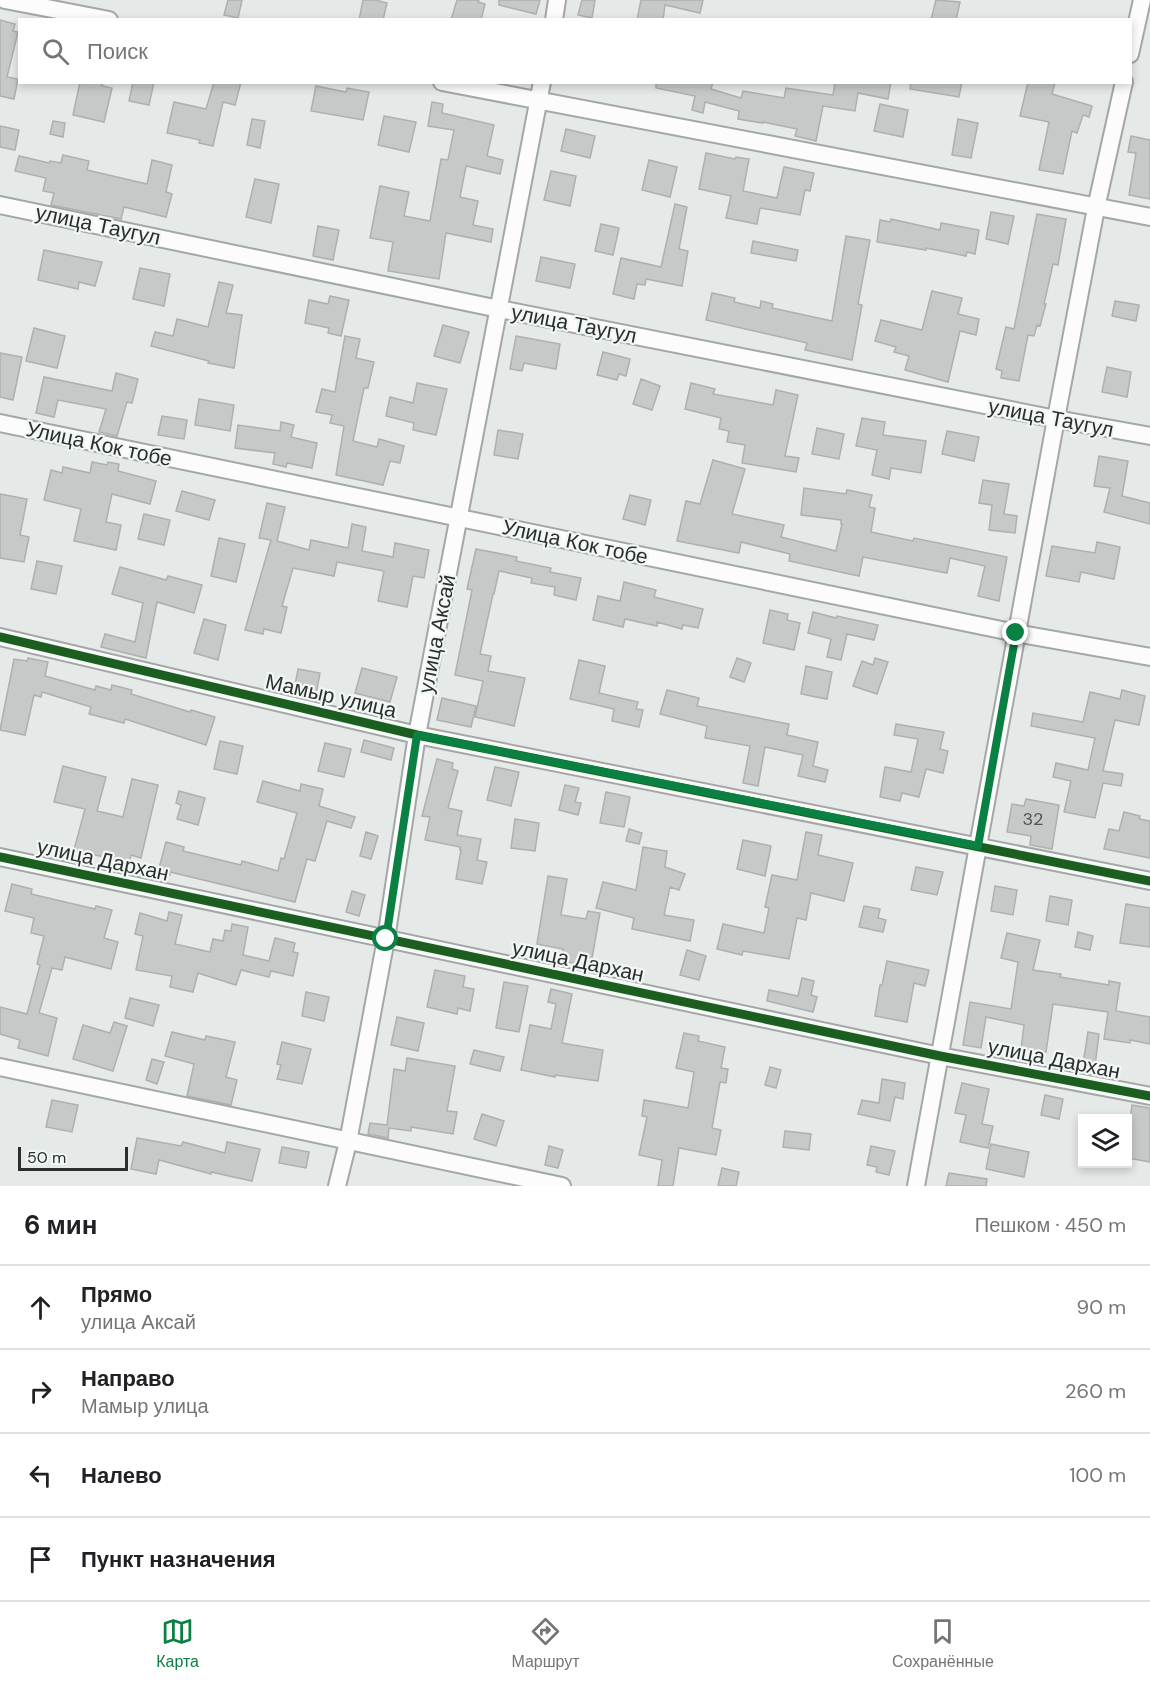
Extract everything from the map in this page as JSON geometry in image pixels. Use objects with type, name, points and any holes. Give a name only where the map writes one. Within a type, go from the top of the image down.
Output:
[{"type":"street","points":[[5,0],[99,18]]},
{"type":"street","points":[[554,18],[557,0]]},
{"type":"street","points":[[1132,49],[1142,1]]},
{"type":"street","points":[[452,84],[1150,217]]},
{"type":"street","name":"улица Аксай","points":[[337,1186],[348,1142],[386,939],[417,735],[542,84]]},
{"type":"street","points":[[916,1186],[1056,419],[1096,208],[1124,84]]},
{"type":"street","name":"улица Таугул","points":[[0,205],[499,309],[1150,436]]},
{"type":"street","name":"Улица Кок тобе","points":[[0,423],[1016,633],[1150,657]]},
{"type":"street","name":"Мамыр улица","points":[[0,637],[417,735],[1150,881]]},
{"type":"street","name":"улица Дархан","points":[[0,857],[940,1056],[1150,1096]]},
{"type":"street","points":[[0,1067],[562,1186]]},
{"type":"building","points":[[228,0],[242,0],[238,18],[224,15]]},
{"type":"building","points":[[363,0],[387,3],[383,18],[359,18]]},
{"type":"building","points":[[457,0],[479,0],[478,2],[485,4],[482,18],[452,18]]},
{"type":"building","points":[[499,0],[540,0],[536,14],[499,5]]},
{"type":"building","points":[[582,0],[595,0],[592,18],[578,15]]},
{"type":"building","points":[[641,0],[703,0],[700,13],[665,5],[663,18],[637,18]]},
{"type":"building","points":[[936,0],[960,2],[956,18],[932,18]]},
{"type":"building","points":[[0,20],[15,24],[13,31],[18,32],[7,77],[18,79],[14,99],[0,96]]},
{"type":"building","points":[[80,84],[102,84],[102,86],[112,88],[104,122],[73,115]]},
{"type":"building","points":[[133,84],[154,84],[149,105],[129,101]]},
{"type":"building","points":[[213,84],[240,84],[235,105],[223,102],[213,146],[199,143],[200,140],[167,133],[174,102],[206,109]]},
{"type":"building","points":[[656,84],[712,84],[711,89],[741,98],[743,91],[784,98],[786,88],[833,95],[835,84],[891,84],[888,99],[858,93],[855,111],[823,106],[816,141],[795,136],[797,129],[738,119],[739,111],[705,102],[703,113],[692,110],[695,96],[656,88]]},
{"type":"building","points":[[911,84],[962,84],[959,97],[910,89]]},
{"type":"building","points":[[1028,84],[1054,84],[1052,94],[1092,106],[1089,117],[1083,115],[1077,133],[1072,131],[1063,174],[1039,170],[1049,122],[1020,116]]},
{"type":"building","points":[[316,86],[346,92],[347,88],[369,92],[363,120],[311,111]]},
{"type":"building","points":[[432,102],[443,104],[442,113],[494,125],[487,156],[503,160],[500,174],[466,166],[460,197],[478,201],[473,225],[493,229],[491,242],[446,233],[439,279],[388,271],[393,242],[370,238],[380,186],[409,192],[404,216],[430,221],[441,159],[448,160],[454,130],[428,126]]},
{"type":"building","points":[[880,104],[908,110],[903,137],[874,131]]},
{"type":"building","points":[[384,116],[416,122],[409,152],[378,145]]},
{"type":"building","points":[[252,119],[265,121],[260,148],[247,145]]},
{"type":"building","points":[[958,119],[978,123],[971,158],[952,155]]},
{"type":"building","points":[[53,121],[65,123],[63,137],[50,134]]},
{"type":"building","points":[[0,126],[19,130],[15,150],[0,147]]},
{"type":"building","points":[[566,129],[595,136],[590,158],[561,151]]},
{"type":"building","points":[[1131,136],[1150,140],[1150,199],[1129,195],[1136,153],[1128,152]]},
{"type":"building","points":[[706,153],[735,159],[736,157],[749,159],[743,191],[777,198],[784,167],[814,173],[810,191],[805,190],[800,215],[760,208],[757,224],[726,218],[731,196],[699,189]]},
{"type":"building","points":[[63,155],[89,161],[87,170],[147,184],[152,160],[172,165],[166,192],[172,194],[166,217],[124,207],[121,219],[51,205],[54,193],[43,191],[46,178],[15,171],[19,156],[49,163],[50,161],[61,163]]},
{"type":"building","points":[[649,160],[677,167],[670,197],[642,190]]},
{"type":"building","points":[[551,171],[576,176],[570,206],[544,200]]},
{"type":"building","points":[[255,179],[279,184],[271,223],[246,217]]},
{"type":"building","points":[[675,204],[687,207],[679,249],[688,251],[682,286],[646,279],[645,285],[637,284],[634,299],[613,294],[621,258],[661,267]]},
{"type":"building","points":[[991,212],[1014,216],[1008,244],[986,239]]},
{"type":"building","points":[[1037,214],[1066,219],[1058,265],[1053,264],[1040,326],[1037,325],[1034,336],[1028,335],[1019,381],[1001,378],[1002,371],[996,369],[1006,327],[1014,329]]},
{"type":"building","points":[[891,219],[940,230],[941,223],[979,230],[975,254],[967,252],[966,256],[877,242],[880,220],[890,222]]},
{"type":"building","points":[[601,224],[619,228],[613,255],[595,251]]},
{"type":"building","points":[[318,226],[339,230],[333,260],[313,256]]},
{"type":"building","points":[[846,236],[870,240],[858,304],[862,305],[852,360],[805,350],[807,343],[706,320],[712,293],[735,298],[734,302],[760,308],[761,301],[773,304],[772,308],[832,321]]},
{"type":"building","points":[[753,241],[798,250],[796,261],[751,253]]},
{"type":"building","points":[[44,250],[102,262],[95,286],[79,282],[78,289],[38,280]]},
{"type":"building","points":[[541,257],[575,264],[570,288],[536,281]]},
{"type":"building","points":[[140,268],[170,274],[164,306],[133,299]]},
{"type":"building","points":[[219,282],[233,285],[226,313],[242,315],[234,368],[208,363],[209,361],[151,346],[155,332],[173,336],[177,319],[208,327]]},
{"type":"building","points":[[932,291],[962,298],[958,314],[979,319],[976,335],[960,331],[948,382],[905,370],[909,356],[894,352],[896,347],[875,341],[881,320],[922,330]]},
{"type":"building","points":[[330,296],[349,300],[341,336],[328,333],[329,328],[305,323],[309,300],[328,304]]},
{"type":"building","points":[[1115,301],[1139,305],[1136,321],[1112,316]]},
{"type":"building","points":[[443,325],[469,332],[460,363],[434,356]]},
{"type":"building","points":[[34,328],[65,336],[57,368],[26,361]]},
{"type":"building","points":[[345,336],[360,339],[356,358],[374,362],[368,388],[364,388],[353,441],[377,447],[379,439],[404,446],[400,463],[390,461],[383,485],[336,475],[344,426],[330,423],[332,415],[316,412],[322,389],[335,392]]},
{"type":"building","points":[[516,336],[560,344],[556,369],[524,363],[522,371],[510,369]]},
{"type":"building","points":[[603,352],[630,359],[626,376],[619,374],[617,380],[597,375]]},
{"type":"building","points":[[0,353],[22,357],[13,400],[0,397]]},
{"type":"building","points":[[1107,367],[1131,372],[1127,397],[1102,392]]},
{"type":"building","points":[[116,373],[138,379],[132,403],[127,402],[117,436],[99,432],[106,409],[58,400],[54,417],[36,413],[44,377],[112,391]]},
{"type":"building","points":[[641,379],[660,386],[652,410],[633,404]]},
{"type":"building","points":[[417,383],[447,389],[436,435],[413,430],[414,423],[386,416],[390,397],[413,403]]},
{"type":"building","points":[[691,383],[715,389],[713,394],[773,405],[776,390],[798,395],[785,456],[799,458],[796,472],[742,463],[745,445],[727,442],[729,431],[719,429],[721,418],[685,409]]},
{"type":"building","points":[[199,399],[234,405],[230,431],[195,425]]},
{"type":"building","points":[[162,416],[187,420],[184,439],[158,435]]},
{"type":"building","points":[[862,418],[885,422],[883,435],[926,441],[921,473],[891,468],[889,479],[872,475],[877,450],[856,446]]},
{"type":"building","points":[[281,422],[294,425],[291,437],[317,443],[312,468],[287,463],[286,467],[273,464],[275,453],[235,448],[238,425],[280,431]]},
{"type":"building","points":[[817,428],[844,434],[839,459],[812,454]]},
{"type":"building","points":[[498,430],[523,434],[518,459],[494,455]]},
{"type":"building","points":[[947,431],[979,437],[974,461],[942,454]]},
{"type":"building","points":[[1099,456],[1128,461],[1122,496],[1150,503],[1150,524],[1104,512],[1110,488],[1094,486]]},
{"type":"building","points":[[713,460],[745,469],[732,514],[784,525],[781,537],[836,551],[841,520],[801,515],[804,488],[846,494],[847,490],[872,495],[869,507],[875,508],[871,532],[913,541],[914,538],[1007,557],[999,601],[978,596],[985,566],[950,558],[947,573],[863,557],[859,576],[789,561],[790,554],[741,542],[739,553],[677,541],[686,501],[700,504]]},
{"type":"building","points":[[92,462],[107,465],[108,462],[119,464],[118,471],[156,481],[150,504],[112,494],[106,522],[121,525],[116,550],[74,541],[81,509],[44,500],[51,470],[62,473],[63,467],[90,473]]},
{"type":"building","points":[[983,480],[1009,484],[1004,514],[1017,516],[1015,533],[989,530],[992,505],[979,503]]},
{"type":"building","points":[[182,491],[215,500],[209,520],[176,511]]},
{"type":"building","points":[[0,494],[27,499],[20,535],[29,537],[24,562],[0,558]]},
{"type":"building","points":[[630,495],[651,500],[645,525],[623,519]]},
{"type":"building","points":[[267,503],[285,507],[277,541],[309,550],[311,540],[348,548],[352,524],[366,527],[362,551],[393,557],[395,543],[429,550],[424,578],[413,576],[407,607],[378,601],[384,571],[337,562],[334,576],[293,568],[282,606],[287,607],[281,633],[264,629],[263,634],[245,630],[271,540],[259,538]]},
{"type":"building","points":[[144,514],[170,520],[164,545],[138,539]]},
{"type":"building","points":[[219,538],[245,544],[236,582],[211,576]]},
{"type":"building","points":[[1097,542],[1120,547],[1114,579],[1081,572],[1079,582],[1046,576],[1052,546],[1095,553]]},
{"type":"building","points":[[476,549],[517,557],[516,561],[551,568],[550,572],[581,578],[576,600],[554,595],[555,587],[531,583],[532,578],[499,571],[480,654],[491,656],[488,671],[525,678],[514,726],[475,717],[483,681],[455,675],[472,590],[467,589]]},
{"type":"building","points":[[37,561],[62,566],[56,594],[31,589]]},
{"type":"building","points":[[120,567],[166,580],[168,576],[202,585],[194,613],[157,602],[146,658],[101,647],[105,634],[135,642],[143,603],[112,594]]},
{"type":"building","points":[[624,582],[656,590],[654,597],[703,609],[698,628],[683,625],[682,629],[657,622],[657,626],[625,619],[623,627],[593,620],[598,596],[620,601]]},
{"type":"building","points":[[770,610],[788,614],[787,620],[800,623],[794,650],[763,643]]},
{"type":"building","points":[[813,612],[878,625],[874,640],[847,634],[841,660],[827,657],[831,639],[808,633]]},
{"type":"building","points":[[204,619],[226,625],[218,660],[194,653]]},
{"type":"building","points":[[28,658],[48,662],[45,676],[95,690],[96,686],[111,690],[112,685],[132,690],[131,694],[215,717],[206,745],[125,719],[124,723],[89,714],[91,707],[42,692],[41,697],[34,695],[25,735],[0,730],[14,659],[27,661]]},
{"type":"building","points":[[737,658],[751,663],[744,682],[730,677]]},
{"type":"building","points":[[875,658],[888,662],[877,694],[853,686],[862,661],[873,665]]},
{"type":"building","points":[[579,660],[605,666],[599,693],[638,702],[636,709],[643,710],[639,727],[612,721],[614,709],[570,699]]},
{"type":"building","points":[[806,666],[832,672],[827,699],[801,694]]},
{"type":"building","points":[[362,668],[397,677],[390,702],[355,693]]},
{"type":"building","points":[[298,669],[320,673],[316,694],[294,690]]},
{"type":"building","points":[[667,690],[699,698],[697,706],[789,724],[787,735],[818,742],[813,766],[828,770],[825,782],[798,776],[803,755],[765,747],[758,786],[743,783],[750,746],[705,738],[707,726],[660,714]]},
{"type":"building","points":[[1122,690],[1145,696],[1139,725],[1115,720],[1103,771],[1123,774],[1121,786],[1103,783],[1095,818],[1064,812],[1071,781],[1053,777],[1056,763],[1088,770],[1095,738],[1031,726],[1033,713],[1083,722],[1090,692],[1120,699]]},
{"type":"building","points":[[442,698],[476,706],[471,727],[437,720]]},
{"type":"building","points":[[896,724],[944,732],[940,749],[948,751],[943,773],[926,769],[919,797],[902,793],[900,801],[880,797],[885,767],[911,772],[918,739],[894,735]]},
{"type":"building","points":[[364,740],[394,748],[391,760],[361,752]]},
{"type":"building","points":[[220,741],[243,746],[237,774],[214,769]]},
{"type":"building","points":[[325,743],[351,749],[344,777],[318,771]]},
{"type":"building","points":[[437,759],[453,763],[452,769],[458,771],[448,808],[462,811],[457,835],[481,839],[477,860],[487,862],[482,884],[456,879],[460,847],[425,840],[430,817],[422,816]]},
{"type":"building","points":[[63,766],[106,777],[97,811],[123,817],[132,779],[158,785],[141,858],[131,855],[129,863],[74,850],[85,809],[54,802]]},
{"type":"building","points":[[495,767],[519,772],[511,806],[487,800]]},
{"type":"building","points":[[263,781],[300,791],[301,784],[323,789],[319,806],[355,817],[351,828],[327,821],[315,861],[307,859],[295,902],[170,872],[170,875],[158,872],[166,842],[184,847],[183,851],[241,865],[242,861],[278,871],[281,858],[284,859],[297,813],[257,802]]},
{"type":"building","points":[[565,785],[579,788],[575,802],[581,803],[578,815],[559,810]]},
{"type":"building","points":[[179,791],[205,798],[198,825],[177,819],[181,805],[176,803]]},
{"type":"building","points":[[606,792],[630,797],[624,827],[600,823]]},
{"type":"building","points":[[1026,799],[1059,805],[1052,849],[1030,845],[1031,836],[1007,832],[1012,804],[1024,806]]},
{"type":"building","points":[[1124,812],[1150,821],[1150,858],[1104,849],[1109,829],[1119,831]]},
{"type":"building","points":[[515,819],[539,823],[535,851],[511,848]]},
{"type":"building","points":[[629,829],[642,833],[639,844],[626,841]]},
{"type":"building","points":[[366,832],[378,836],[371,859],[360,856]]},
{"type":"building","points":[[806,832],[822,835],[818,855],[853,863],[844,901],[811,893],[806,920],[797,918],[789,959],[743,951],[742,955],[717,949],[723,924],[764,933],[769,908],[765,907],[772,875],[797,880]]},
{"type":"building","points":[[743,840],[771,846],[765,876],[737,869]]},
{"type":"building","points":[[643,847],[667,851],[665,867],[685,874],[679,890],[670,887],[664,915],[694,920],[690,941],[632,929],[634,918],[596,908],[603,882],[636,890]]},
{"type":"building","points":[[916,867],[943,872],[937,895],[911,890]]},
{"type":"building","points":[[548,876],[567,879],[561,915],[586,919],[588,911],[600,913],[591,964],[561,962],[563,949],[537,944]]},
{"type":"building","points":[[12,884],[32,889],[31,894],[95,909],[96,906],[112,910],[104,938],[118,942],[111,969],[65,957],[62,970],[52,968],[39,1013],[57,1018],[48,1056],[18,1048],[20,1040],[0,1034],[0,1007],[27,1014],[40,965],[37,964],[44,936],[31,933],[34,918],[5,911]]},
{"type":"building","points":[[995,886],[1017,890],[1013,915],[991,911]]},
{"type":"building","points":[[352,891],[365,895],[359,916],[346,912]]},
{"type":"building","points":[[1050,896],[1072,900],[1068,925],[1046,921]]},
{"type":"building","points":[[1126,904],[1150,908],[1150,947],[1120,943]]},
{"type":"building","points":[[864,906],[880,909],[878,918],[886,920],[883,932],[859,927]]},
{"type":"building","points":[[169,912],[182,915],[175,944],[210,952],[213,939],[223,941],[225,930],[231,931],[232,924],[248,927],[243,955],[269,961],[275,938],[295,943],[293,952],[298,953],[293,976],[271,971],[269,977],[241,970],[236,985],[198,973],[193,992],[170,987],[172,976],[136,970],[143,936],[135,934],[140,913],[167,921]]},
{"type":"building","points":[[1078,932],[1093,936],[1090,950],[1075,947]]},
{"type":"building","points":[[1007,933],[1040,940],[1033,970],[1109,985],[1109,981],[1120,983],[1116,1011],[1150,1017],[1150,1044],[1130,1040],[1130,1043],[1104,1039],[1108,1012],[1053,1004],[1046,1052],[1021,1049],[1024,1025],[986,1017],[981,1048],[963,1045],[970,1002],[1011,1009],[1018,962],[1001,958]]},
{"type":"building","points":[[687,950],[706,956],[699,980],[680,975]]},
{"type":"building","points":[[887,961],[929,970],[925,986],[914,983],[907,1022],[875,1016]]},
{"type":"building","points":[[435,970],[465,976],[463,987],[474,989],[470,1011],[458,1008],[457,1014],[427,1007]]},
{"type":"building","points":[[802,978],[814,981],[811,995],[817,997],[813,1012],[767,1001],[769,990],[798,996]]},
{"type":"building","points":[[504,982],[528,986],[519,1032],[496,1028]]},
{"type":"building","points":[[551,989],[572,994],[562,1043],[603,1050],[598,1081],[555,1075],[555,1077],[521,1070],[530,1025],[551,1029],[556,1004],[548,1002]]},
{"type":"building","points":[[306,992],[329,997],[324,1021],[302,1016]]},
{"type":"building","points":[[130,998],[159,1005],[153,1026],[125,1018]]},
{"type":"building","points":[[397,1017],[424,1023],[418,1051],[391,1045]]},
{"type":"building","points":[[114,1022],[127,1026],[113,1071],[73,1059],[83,1025],[110,1033]]},
{"type":"building","points":[[172,1032],[205,1040],[206,1036],[235,1042],[226,1077],[237,1080],[231,1105],[187,1096],[194,1064],[165,1056]]},
{"type":"building","points":[[1088,1032],[1099,1034],[1095,1066],[1083,1064]]},
{"type":"building","points":[[684,1033],[699,1036],[698,1041],[725,1047],[721,1068],[728,1069],[726,1083],[720,1082],[712,1128],[721,1130],[716,1155],[679,1148],[673,1186],[658,1186],[662,1160],[639,1155],[647,1117],[642,1116],[644,1100],[688,1108],[694,1072],[676,1068]]},
{"type":"building","points":[[282,1042],[311,1049],[302,1084],[277,1079],[281,1065],[277,1064]]},
{"type":"building","points":[[474,1050],[504,1057],[500,1071],[470,1064]]},
{"type":"building","points":[[407,1058],[455,1066],[447,1111],[457,1112],[453,1134],[411,1127],[411,1131],[389,1128],[388,1138],[368,1134],[370,1123],[387,1125],[394,1069],[405,1071]]},
{"type":"building","points":[[152,1059],[164,1062],[157,1084],[146,1080]]},
{"type":"building","points":[[770,1067],[781,1070],[776,1088],[765,1085]]},
{"type":"building","points":[[882,1079],[905,1083],[903,1099],[895,1097],[890,1121],[858,1114],[862,1100],[879,1103]]},
{"type":"building","points":[[962,1083],[989,1089],[982,1124],[993,1126],[988,1148],[960,1142],[966,1115],[955,1113]]},
{"type":"building","points":[[1045,1095],[1063,1099],[1059,1119],[1041,1115]]},
{"type":"building","points":[[52,1100],[78,1105],[72,1132],[46,1127]]},
{"type":"building","points":[[1132,1105],[1150,1108],[1150,1162],[1132,1159]]},
{"type":"building","points":[[482,1114],[504,1121],[496,1146],[474,1139]]},
{"type":"building","points":[[785,1131],[811,1134],[809,1150],[783,1147]]},
{"type":"building","points":[[137,1138],[181,1146],[183,1142],[225,1153],[227,1142],[260,1149],[252,1181],[211,1172],[211,1174],[159,1160],[156,1174],[131,1169]]},
{"type":"building","points":[[991,1144],[1029,1152],[1024,1177],[986,1169]]},
{"type":"building","points":[[549,1146],[563,1150],[558,1168],[545,1165]]},
{"type":"building","points":[[871,1146],[895,1151],[889,1175],[876,1172],[877,1167],[867,1165]]},
{"type":"building","points":[[282,1147],[309,1152],[306,1168],[279,1163]]},
{"type":"building","points":[[722,1168],[739,1172],[736,1186],[718,1186]]},
{"type":"building","points":[[949,1173],[987,1179],[986,1186],[946,1186]]},
{"type":"cycle path","points":[[0,637],[417,735],[1150,881]]},
{"type":"cycle path","points":[[0,857],[940,1056],[1150,1096]]},
{"type":"route","points":[[386,939],[417,735],[978,846],[1016,633]]}]
